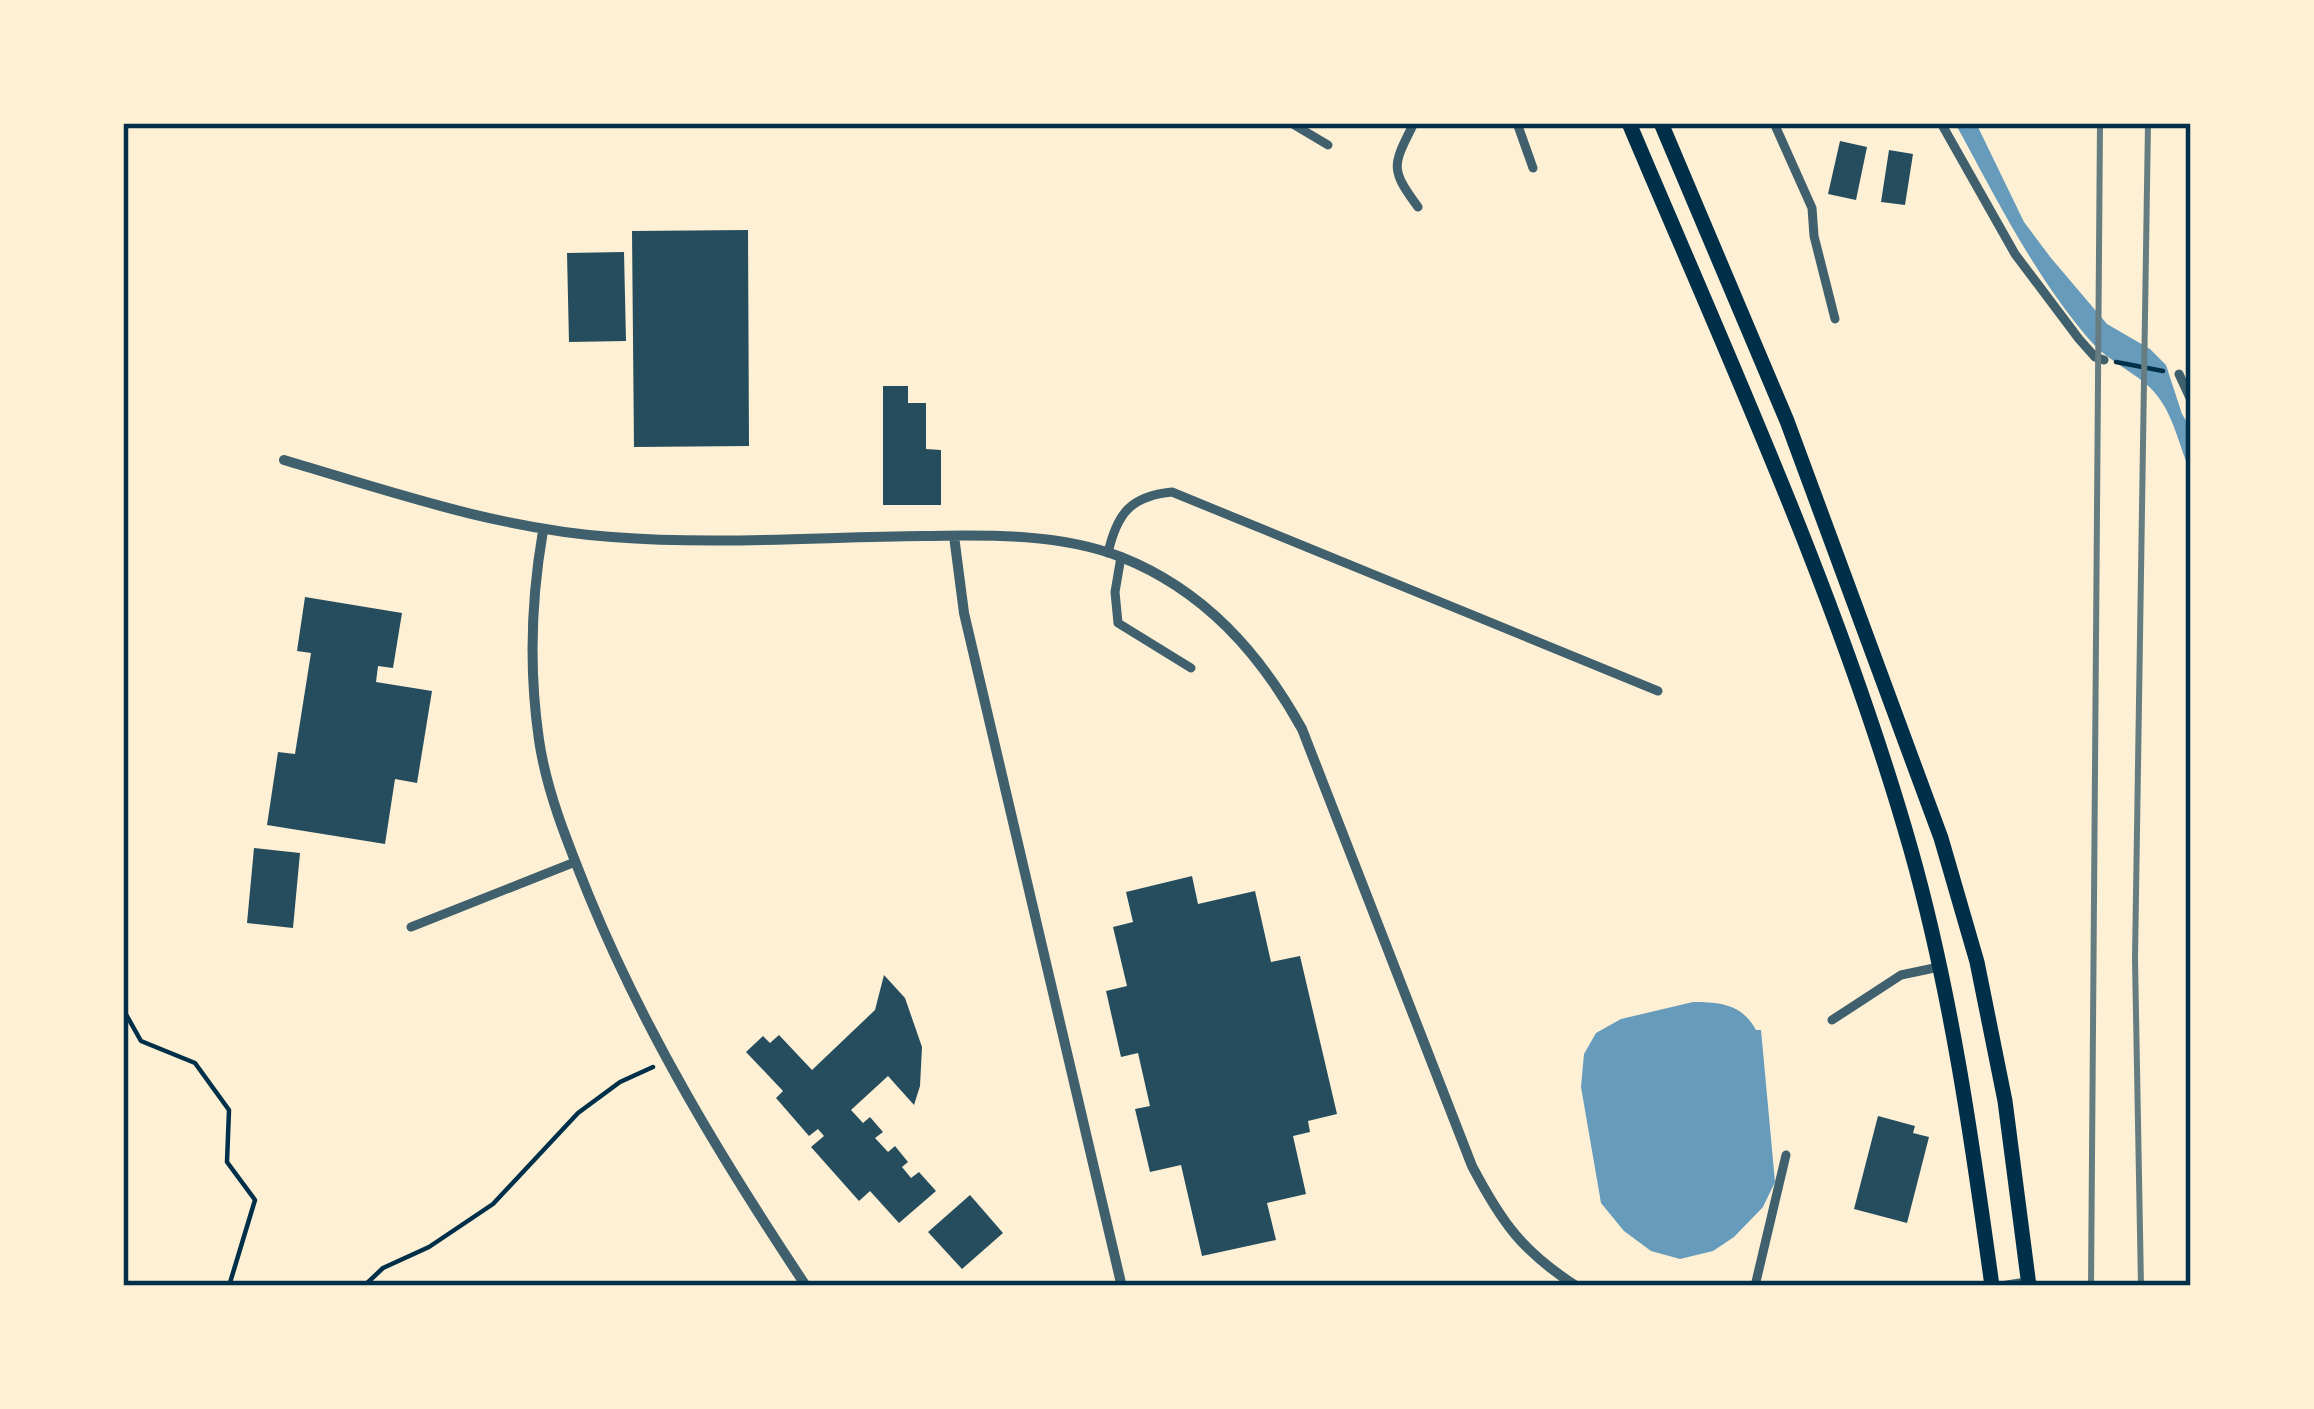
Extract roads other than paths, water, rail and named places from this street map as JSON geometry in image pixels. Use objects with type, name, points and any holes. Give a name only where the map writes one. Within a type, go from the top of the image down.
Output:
[{"type":"highway","points":[[1629,123],[1848,651],[1911,851],[1968,1113],[1992,1286]]},
{"type":"highway","points":[[1661,123],[1787,421],[1941,838],[1977,962],[2000,1078],[2029,1284]]},
{"type":"street","points":[[1291,123],[1328,145]]},
{"type":"street","points":[[1414,123],[1395,162],[1397,178],[1418,207]]},
{"type":"street","points":[[1516,123],[1533,168]]},
{"type":"street","points":[[1774,123],[1812,208],[1814,236],[1835,319]]},
{"type":"street","points":[[1941,123],[2014,254],[2079,339],[2104,360]]},
{"type":"street","points":[[2179,374],[2191,400]]},
{"type":"street","points":[[284,460],[542,531],[618,538],[1050,539],[1114,555],[1174,583],[1229,626],[1274,679],[1302,729],[1472,1166],[1502,1222],[1545,1265],[1576,1286]]},
{"type":"street","points":[[1191,668],[1118,623],[1112,536],[1126,509],[1144,495],[1172,492],[1658,692]]},
{"type":"street","points":[[542,531],[532,660],[539,742],[554,805],[617,965],[665,1061],[806,1286]]},
{"type":"street","points":[[954,536],[969,636],[1121,1283]]},
{"type":"street","points":[[411,928],[575,862]]},
{"type":"street","points":[[1832,1021],[1901,975],[1939,967]]},
{"type":"street","points":[[1755,1286],[1786,1155]]},
{"type":"street","points":[[2004,1286],[2029,1284]]},
{"type":"water","points":[[1955,123],[1976,123],[2024,222],[2107,324],[2150,349],[2166,365],[2191,429],[2191,473],[2162,402],[2145,383],[2093,344],[2067,312],[2016,233]]},
{"type":"water","points":[[1693,1002],[1729,1006],[1761,1030],[1775,1182],[1763,1207],[1734,1237],[1713,1251],[1680,1259],[1651,1251],[1624,1231],[1601,1203],[1581,1087],[1584,1054],[1596,1033],[1621,1019]]},
{"type":"railway","points":[[2091,1286],[2100,123]]},
{"type":"railway","points":[[2141,1286],[2135,959],[2148,123]]}]
